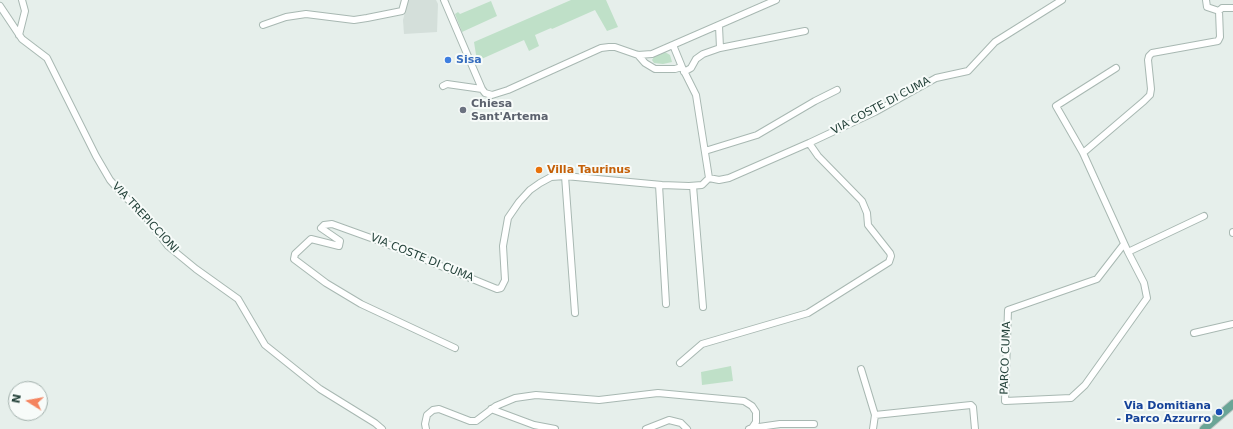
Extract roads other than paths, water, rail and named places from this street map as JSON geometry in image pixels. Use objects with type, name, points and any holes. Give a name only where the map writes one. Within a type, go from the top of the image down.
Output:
[{"type":"main road","points":[[1204,429],[1233,404]]},
{"type":"street","points":[[19,35],[25,11],[22,0]]},
{"type":"street","points":[[263,25],[286,17],[306,14],[354,20],[367,18],[402,10],[405,0]]},
{"type":"street","points":[[444,0],[482,89]]},
{"type":"street","points":[[443,86],[447,84],[482,89],[489,94],[495,95],[601,48],[609,47],[623,49],[638,55],[652,54],[776,0]]},
{"type":"street","name":"VIA COSTE DI CUMA","points":[[455,348],[361,304],[326,283],[294,259],[294,254],[311,239],[339,246],[340,241],[321,228],[324,225],[332,224],[382,242],[497,289],[501,288],[505,280],[503,246],[510,214],[530,190],[551,177],[566,176],[659,185],[694,186],[702,184],[709,178],[719,180],[729,178],[875,112],[936,78],[968,70],[995,42],[1062,0]]},
{"type":"street","points":[[1206,0],[1207,7],[1210,9],[1219,11],[1222,8],[1233,8]]},
{"type":"street","name":"VIA TREPICCIONI","points":[[0,6],[22,39],[44,54],[47,58],[89,143],[110,180],[124,196],[143,213],[168,246],[196,269],[238,299],[264,345],[320,389],[375,423],[382,429]]},
{"type":"street","points":[[1083,153],[1150,95],[1151,89],[1148,60],[1152,53],[1218,41],[1220,37],[1219,11]]},
{"type":"street","points":[[719,26],[720,48]]},
{"type":"street","points":[[638,55],[640,59],[650,66],[658,69],[691,68],[696,59],[703,54],[720,48],[805,31]]},
{"type":"street","points":[[676,44],[683,69],[696,95],[709,178]]},
{"type":"street","points":[[650,66],[648,60],[652,54]]},
{"type":"street","name":"PARCO CUMA","points":[[1116,68],[1056,106],[1083,153],[1124,244],[1144,283],[1147,298],[1085,385],[1071,398],[1005,401],[1008,310],[1097,279],[1124,244]]},
{"type":"street","points":[[705,151],[757,134],[837,90]]},
{"type":"street","points":[[680,363],[702,344],[808,313],[889,262],[891,256],[890,253],[868,225],[867,212],[862,201],[818,156],[809,143]]},
{"type":"street","points":[[566,176],[575,313]]},
{"type":"street","points":[[659,185],[666,304]]},
{"type":"street","points":[[694,186],[703,307]]},
{"type":"street","points":[[1128,252],[1204,216]]},
{"type":"street","points":[[1194,333],[1233,324]]},
{"type":"street","points":[[861,369],[875,415],[874,429]]},
{"type":"street","points":[[426,429],[425,424],[427,415],[432,410],[438,409],[470,421],[476,421],[496,406],[515,398],[536,395],[599,400],[658,393],[744,401],[752,406],[756,412],[756,422],[750,428]]},
{"type":"street","points":[[875,415],[971,406],[974,407],[975,429]]},
{"type":"street","points":[[491,409],[534,425],[555,429]]},
{"type":"street","points":[[646,429],[669,420],[681,422],[687,429]]},
{"type":"street","points":[[750,428],[780,424],[814,424]]},
{"type":"place","name":"Sisa","points":[[448,60]]},
{"type":"place","name":"Chiesa Sant'Artema","points":[[463,110]]},
{"type":"place","name":"Villa Taurinus","points":[[539,170]]},
{"type":"place","name":"Via Domitiana - Parco Azzurro","points":[[1219,412]]}]
